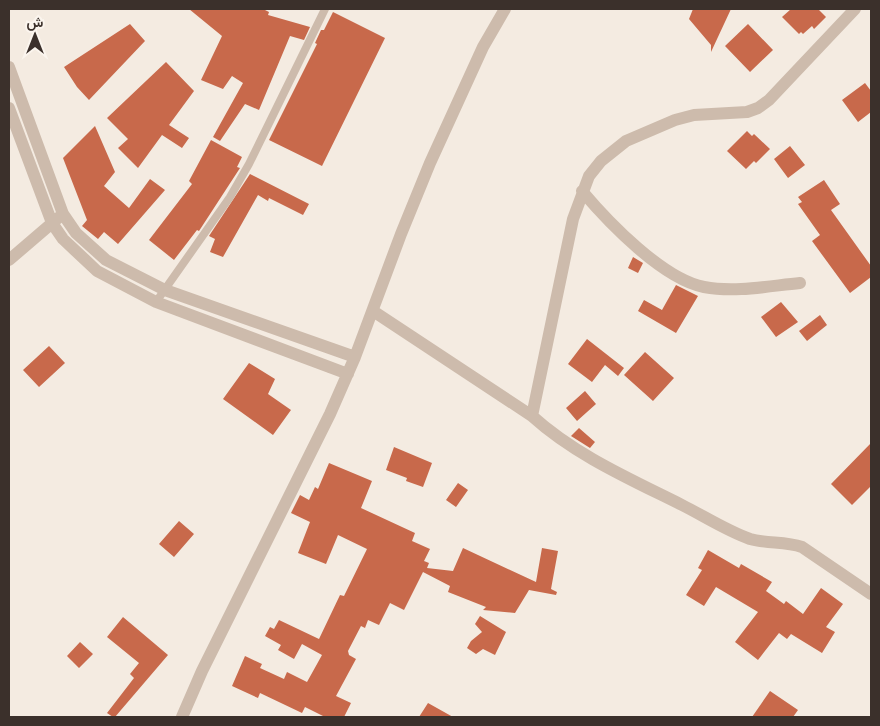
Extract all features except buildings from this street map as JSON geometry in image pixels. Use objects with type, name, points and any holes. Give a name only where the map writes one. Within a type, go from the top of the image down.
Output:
[{"type":"street","points":[[182,717],[202,671],[348,374],[430,163],[484,47],[505,9]]},
{"type":"street","points":[[532,416],[573,219],[589,176],[601,160],[626,141],[675,120],[694,116],[747,112],[758,108],[769,100],[855,9]]},
{"type":"street","points":[[9,67],[63,214],[76,233],[106,260],[165,290],[355,357]]},
{"type":"street","points":[[9,108],[52,223],[62,239],[97,271],[156,302],[348,374]]},
{"type":"street","points":[[582,192],[611,224],[664,267],[687,282],[704,287],[734,289],[800,283]]},
{"type":"street","points":[[9,260],[63,214]]},
{"type":"street","points":[[373,311],[532,416],[554,436],[613,470],[748,538],[774,544],[792,543],[802,547],[871,594]]},
{"type":"lane","points":[[156,302],[230,197],[325,9]]}]
